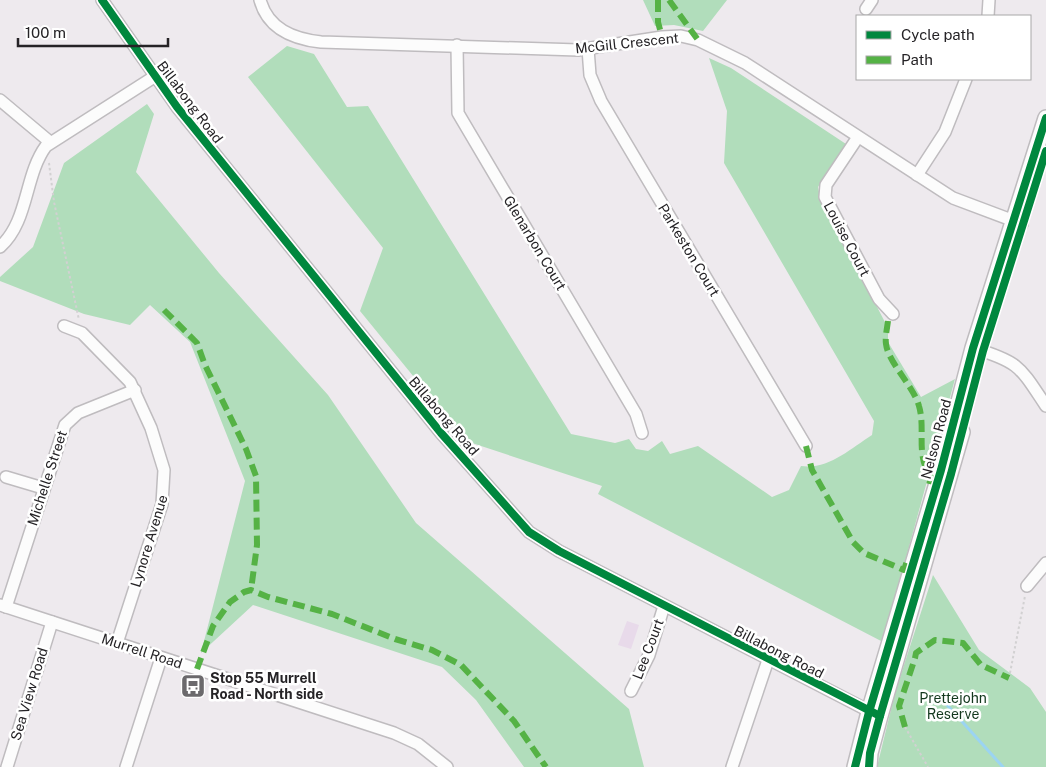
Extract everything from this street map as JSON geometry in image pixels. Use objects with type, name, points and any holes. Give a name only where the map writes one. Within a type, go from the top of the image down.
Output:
[{"type":"main road","name":"Nelson Road","points":[[855,767],[874,714],[951,474],[978,350],[1017,223],[1046,118]]},
{"type":"main road","name":"Nelson Road","points":[[1017,223],[1046,151]]},
{"type":"main road","name":"Nelson Road","points":[[869,767],[874,714]]},
{"type":"street","name":"Billabong Road","points":[[102,0],[154,76],[365,342],[441,433],[529,532],[559,551],[874,714]]},
{"type":"street","name":"McGill Crescent","points":[[260,0],[270,21],[279,29],[307,40],[588,49],[662,37],[682,36],[698,40],[745,63],[961,202],[1017,223]]},
{"type":"street","points":[[988,15],[989,0]]},
{"type":"street","name":"Glenarbon Court","points":[[456,45],[458,113],[636,414],[642,433]]},
{"type":"street","name":"Parkeston Court","points":[[588,49],[590,75],[601,101],[806,446]]},
{"type":"street","points":[[0,247],[14,231],[38,159],[48,144],[154,76]]},
{"type":"street","points":[[918,175],[945,132],[966,80]]},
{"type":"street","points":[[0,100],[48,144]]},
{"type":"street","name":"Louise Court","points":[[858,137],[826,184],[825,197],[879,299],[893,314]]},
{"type":"street","name":"Lynore Avenue","points":[[64,326],[82,333],[110,360],[135,390],[159,450],[164,470],[165,488],[159,516],[117,643]]},
{"type":"street","points":[[978,350],[1015,363],[1046,406]]},
{"type":"street","name":"Michelle Street","points":[[3,606],[60,434],[67,422],[78,413],[135,390]]},
{"type":"street","points":[[6,477],[43,488]]},
{"type":"street","points":[[1027,586],[1046,564]]},
{"type":"street","name":"Murrell Road","points":[[3,606],[394,734],[418,744],[447,767]]},
{"type":"street","name":"Lee Court","points":[[631,691],[648,655],[664,606]]},
{"type":"street","name":"Sea View Road","points":[[7,767],[52,622]]},
{"type":"street","points":[[126,767],[161,658]]},
{"type":"street","points":[[732,767],[768,660]]},
{"type":"path","points":[[48,144],[54,202],[82,333]]},
{"type":"path","points":[[1009,678],[1027,586]]},
{"type":"path","points":[[905,727],[928,767]]},
{"type":"green space","points":[[643,0],[727,0],[703,31],[674,25],[655,26]]},
{"type":"green space","points":[[287,46],[314,54],[347,107],[368,106],[571,434],[615,443],[629,439],[636,449],[648,451],[662,441],[670,454],[698,446],[772,497],[789,490],[801,466],[820,465],[830,462],[872,435],[874,421],[724,163],[727,111],[709,58],[731,68],[846,144],[818,187],[820,197],[888,328],[888,342],[921,397],[955,379],[883,642],[598,494],[602,486],[469,442],[360,311],[383,248],[248,77]]},
{"type":"green space","points":[[147,104],[154,114],[136,172],[219,273],[328,395],[416,523],[629,709],[644,767],[524,767],[476,700],[442,667],[253,605],[201,653],[245,481],[190,342],[150,305],[130,325],[84,314],[0,281],[0,277],[33,247],[64,163]]},
{"type":"green space","name":"Prettejohn Reserve","points":[[933,575],[979,650],[1030,688],[1046,712],[1046,767],[877,767],[895,693]]},
{"type":"building","points":[[627,621],[639,625],[631,649],[618,645]]},
{"type":"waterway","points":[[947,705],[1003,767]]},
{"type":"marked path","points":[[658,0],[658,22],[662,37]]},
{"type":"marked path","points":[[669,0],[698,40]]},
{"type":"marked path","points":[[164,310],[197,343],[205,365],[246,449],[256,476],[257,545],[251,590]]},
{"type":"marked path","points":[[888,321],[886,339],[888,351],[919,406],[922,424],[923,460],[931,477],[928,489]]},
{"type":"marked path","points":[[806,446],[812,470],[853,542],[864,553],[904,570],[907,561]]},
{"type":"marked path","points":[[197,669],[213,626],[230,602],[244,592],[251,590],[268,597],[332,614],[395,639],[432,650],[461,665],[514,721],[546,767]]},
{"type":"marked path","points":[[905,727],[899,706],[916,653],[935,640],[963,643],[981,665],[1009,678]]},
{"type":"cycle path","points":[[102,0],[177,107],[441,433],[529,532],[559,551],[880,716]]},
{"type":"cycle path","points":[[855,767],[869,712],[941,470],[973,348],[1046,118]]},
{"type":"cycle path","points":[[869,767],[870,753],[880,716],[951,474],[983,351],[1046,151]]},
{"type":"place","name":"Stop 55 Murrell Road - North side","points":[[193,686]]}]
